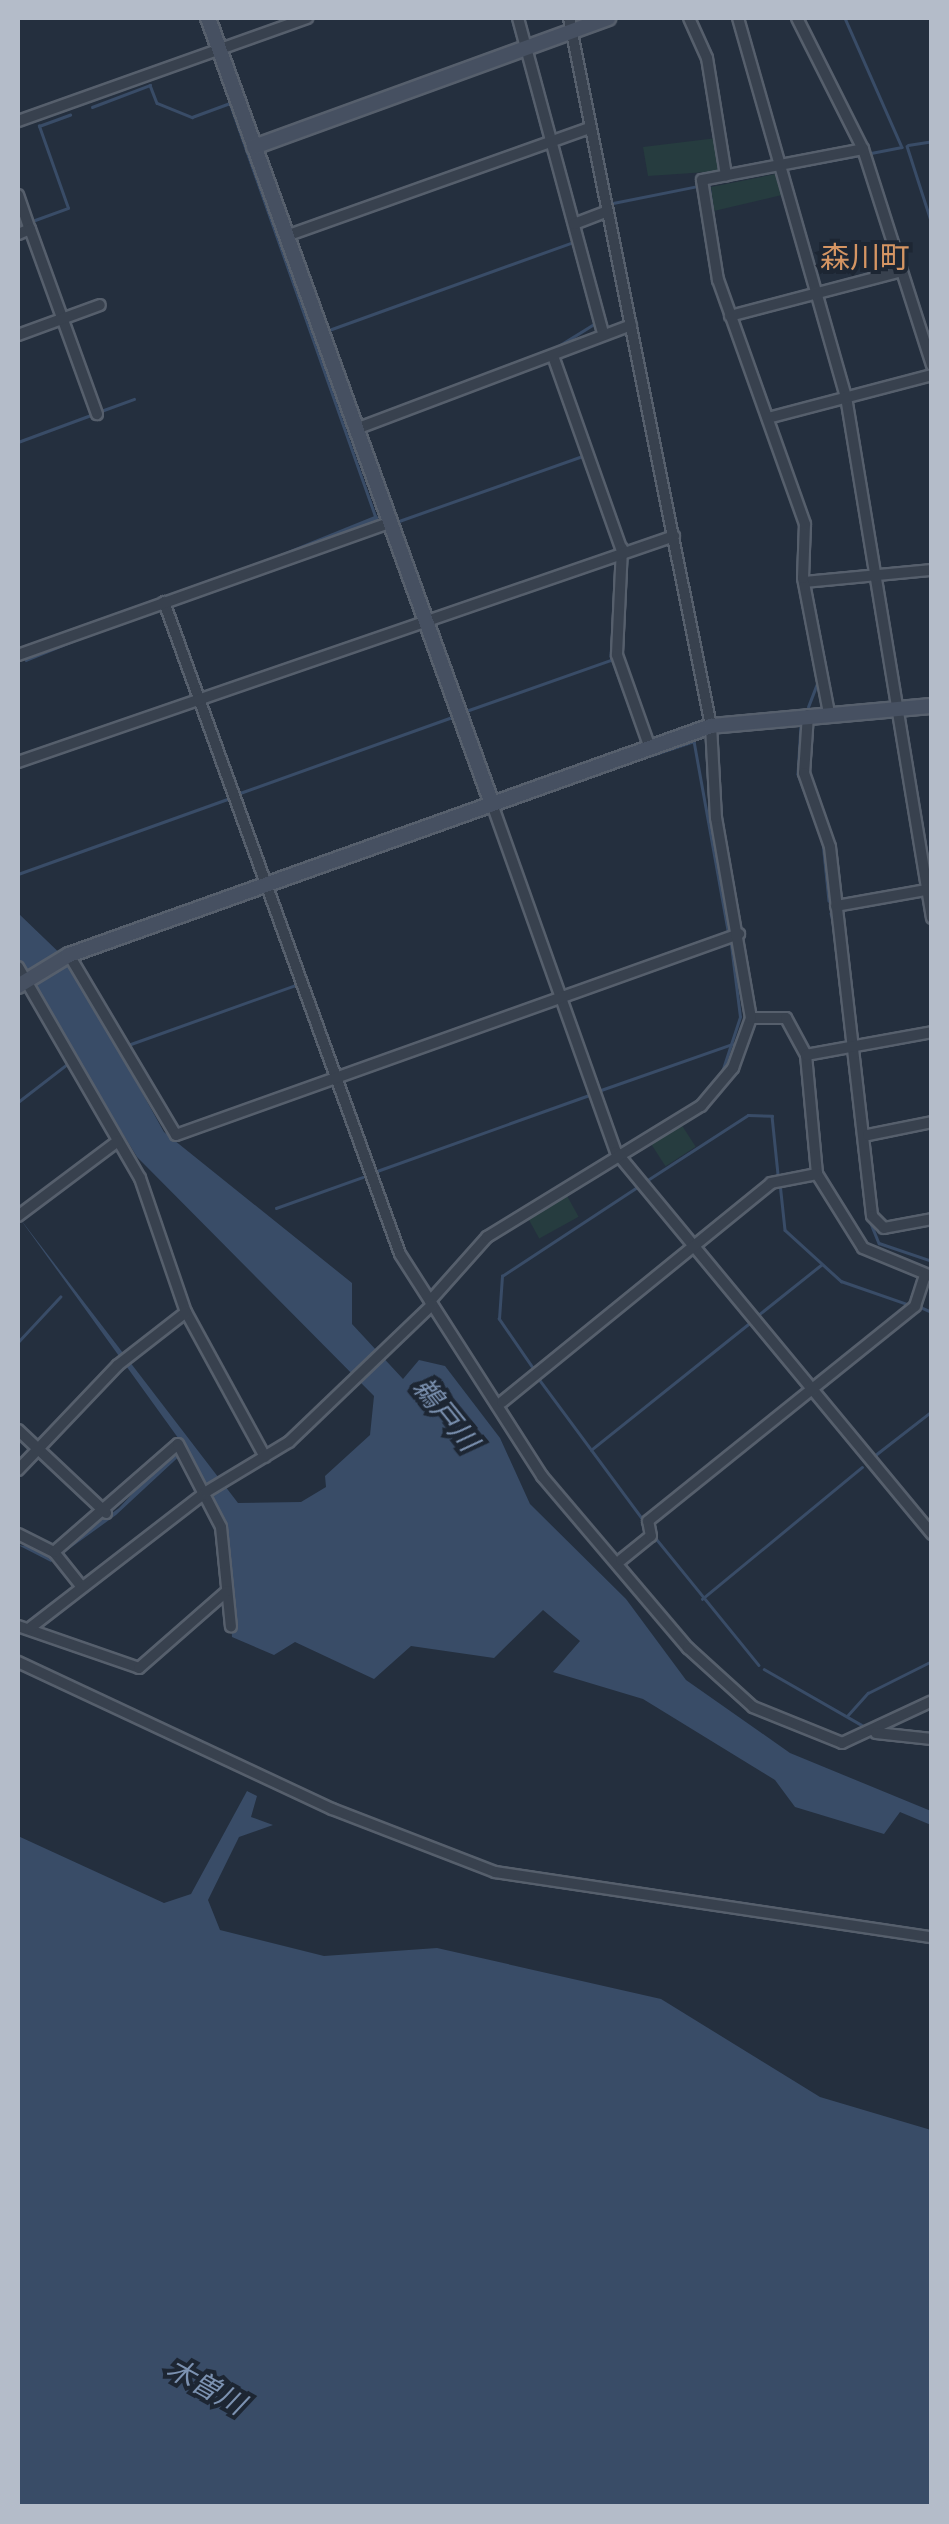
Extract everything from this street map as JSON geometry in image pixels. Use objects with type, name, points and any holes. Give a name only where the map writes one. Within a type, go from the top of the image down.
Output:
[{"type":"street","points":[[208,18],[388,524],[621,1157],[809,1391],[932,1534]]},
{"type":"street","points":[[18,121],[307,18]]},
{"type":"street","points":[[518,18],[602,330]]},
{"type":"street","points":[[254,147],[526,48],[570,24],[608,18]]},
{"type":"street","points":[[689,18],[707,58],[726,175]]},
{"type":"street","points":[[738,18],[846,397],[892,708],[932,918]]},
{"type":"street","points":[[797,18],[863,149],[932,365]]},
{"type":"street","points":[[24,1627],[207,1491],[265,1457],[380,1355],[431,1303],[468,1251],[621,1157],[719,1088],[751,1018],[716,818],[712,726],[570,24]]},
{"type":"street","points":[[286,236],[590,128]]},
{"type":"street","points":[[829,713],[804,582],[805,524],[730,316],[702,180],[863,149]]},
{"type":"street","points":[[18,195],[97,414]]},
{"type":"street","points":[[574,224],[608,211]]},
{"type":"street","points":[[18,234],[30,229]]},
{"type":"street","points":[[730,316],[901,272]]},
{"type":"street","points":[[18,335],[100,305]]},
{"type":"street","points":[[356,429],[553,356],[602,330],[631,325]]},
{"type":"street","points":[[553,356],[621,548],[617,655],[650,748]]},
{"type":"street","points":[[768,418],[932,375]]},
{"type":"street","points":[[18,655],[388,524]]},
{"type":"street","points":[[18,762],[422,616],[621,548],[674,536]]},
{"type":"street","points":[[804,582],[932,570]]},
{"type":"street","points":[[164,602],[400,1254],[502,1402],[542,1476],[622,1560],[688,1648],[753,1707],[826,1742],[876,1734],[932,1739]]},
{"type":"street","points":[[265,1457],[186,1312],[148,1196],[22,977],[70,955],[712,726],[932,706]]},
{"type":"street","points":[[808,715],[804,772],[830,847],[868,1134],[875,1223],[932,1219]]},
{"type":"street","points":[[836,906],[929,889]]},
{"type":"street","points":[[70,955],[176,1136],[739,934]]},
{"type":"street","points":[[622,1560],[650,1536],[648,1521],[915,1306],[928,1275],[868,1254],[817,1174],[806,1055],[786,1018],[751,1018]]},
{"type":"street","points":[[806,1055],[932,1032]]},
{"type":"street","points":[[868,1134],[932,1122]]},
{"type":"street","points":[[19,1215],[118,1141]]},
{"type":"street","points":[[502,1402],[778,1179],[817,1174]]},
{"type":"street","points":[[18,1470],[123,1361],[186,1312]]},
{"type":"street","points":[[18,1430],[106,1514]]},
{"type":"street","points":[[57,1556],[181,1450],[207,1491],[221,1527],[231,1627]]},
{"type":"street","points":[[18,1534],[57,1556],[81,1586]]},
{"type":"street","points":[[24,1627],[138,1668],[227,1591]]},
{"type":"street","points":[[18,1662],[280,1787],[496,1872],[932,1937]]},
{"type":"street","points":[[876,1734],[932,1701]]},
{"type":"green space","points":[[717,138],[722,171],[648,176],[643,147]]},
{"type":"green space","points":[[776,174],[782,195],[714,211],[711,187]]},
{"type":"green space","points":[[681,1124],[696,1147],[666,1166],[651,1144]]},
{"type":"green space","points":[[566,1194],[579,1217],[539,1239],[527,1216]]},
{"type":"water","points":[[377,515],[379,520],[26,662],[24,658]]},
{"type":"water","name":"鵜戸川","points":[[18,913],[70,963],[164,1132],[352,1283],[352,1324],[403,1379],[419,1360],[445,1366],[500,1438],[530,1504],[626,1599],[686,1680],[790,1753],[931,1811],[931,1825],[900,1812],[884,1834],[795,1807],[775,1780],[643,1699],[553,1672],[580,1641],[543,1610],[494,1658],[411,1646],[374,1679],[295,1642],[274,1655],[232,1637],[225,1521],[186,1450],[116,1515],[51,1562],[18,1545],[60,1551],[119,1508],[181,1442],[18,1216],[238,1503],[301,1502],[326,1487],[325,1476],[370,1435],[374,1396],[137,1157],[18,962]]},
{"type":"water","name":"木曽川","points":[[247,1791],[257,1796],[251,1817],[273,1825],[239,1837],[208,1900],[220,1930],[324,1956],[437,1948],[661,1999],[820,2097],[931,2130],[931,2506],[18,2506],[18,1836],[164,1903],[191,1894]]},
{"type":"waterway","points":[[512,18],[517,36]]},
{"type":"waterway","points":[[695,18],[710,50],[730,169]]},
{"type":"waterway","points":[[845,18],[902,147]]},
{"type":"waterway","points":[[524,59],[545,140]]},
{"type":"waterway","points":[[92,107],[150,85],[157,103],[192,117],[230,103],[376,517]]},
{"type":"waterway","points":[[35,220],[68,208],[39,126],[70,115]]},
{"type":"waterway","points":[[908,145],[932,141]]},
{"type":"waterway","points":[[907,146],[932,224]]},
{"type":"waterway","points":[[871,153],[901,147]]},
{"type":"waterway","points":[[548,149],[595,324],[553,350]]},
{"type":"waterway","points":[[789,168],[860,155]]},
{"type":"waterway","points":[[709,185],[714,222]]},
{"type":"waterway","points":[[613,203],[698,186]]},
{"type":"waterway","points":[[329,330],[573,242]]},
{"type":"waterway","points":[[739,323],[771,411]]},
{"type":"waterway","points":[[101,411],[134,399]]},
{"type":"waterway","points":[[18,442],[91,415]]},
{"type":"waterway","points":[[575,433],[580,447]]},
{"type":"waterway","points":[[399,521],[583,456],[591,478]]},
{"type":"waterway","points":[[808,577],[809,526]]},
{"type":"waterway","points":[[813,601],[825,663]]},
{"type":"waterway","points":[[614,614],[611,656],[642,741]]},
{"type":"waterway","points":[[466,711],[611,660]]},
{"type":"waterway","points":[[808,707],[817,683]]},
{"type":"waterway","points":[[240,793],[449,718]]},
{"type":"waterway","points":[[801,725],[798,774],[817,825]]},
{"type":"waterway","points":[[649,756],[694,741],[728,930]]},
{"type":"waterway","points":[[18,874],[227,799]]},
{"type":"waterway","points":[[823,842],[829,901]]},
{"type":"waterway","points":[[831,913],[834,926]]},
{"type":"waterway","points":[[721,1075],[740,1017],[731,945]]},
{"type":"waterway","points":[[128,1045],[296,985]]},
{"type":"waterway","points":[[601,1090],[732,1044]]},
{"type":"waterway","points":[[18,1102],[66,1065]]},
{"type":"waterway","points":[[377,1171],[589,1095]]},
{"type":"waterway","points":[[646,1181],[748,1115],[772,1116],[778,1174]]},
{"type":"waterway","points":[[276,1208],[363,1177]]},
{"type":"waterway","points":[[780,1183],[785,1230],[841,1281],[910,1305]]},
{"type":"waterway","points":[[534,1370],[499,1319],[502,1276],[636,1188]]},
{"type":"waterway","points":[[870,1221],[879,1243],[932,1261]]},
{"type":"waterway","points":[[431,1290],[484,1234]]},
{"type":"waterway","points":[[757,1316],[821,1265]]},
{"type":"waterway","points":[[18,1342],[60,1297]]},
{"type":"waterway","points":[[920,1307],[932,1312]]},
{"type":"waterway","points":[[591,1450],[748,1324]]},
{"type":"waterway","points":[[539,1379],[645,1522]]},
{"type":"waterway","points":[[874,1456],[932,1411]]},
{"type":"waterway","points":[[702,1599],[862,1467]]},
{"type":"waterway","points":[[654,1536],[759,1665]]},
{"type":"waterway","points":[[847,1716],[868,1693],[932,1661]]},
{"type":"waterway","points":[[764,1669],[867,1728]]},
{"type":"district","name":"森川町","points":[[865,257]]}]
